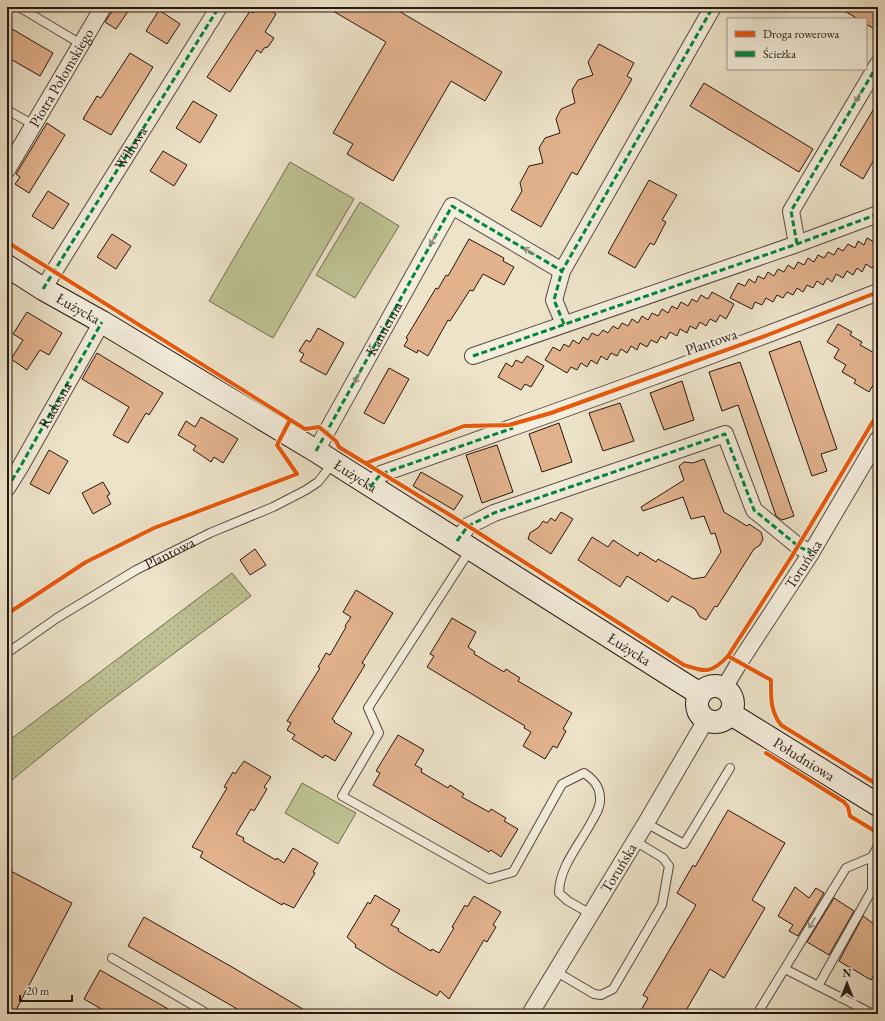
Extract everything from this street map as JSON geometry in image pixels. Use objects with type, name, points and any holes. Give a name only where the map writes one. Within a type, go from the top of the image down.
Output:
[{"type":"street","name":"Piotra Połomskiego","points":[[7,170],[103,7]]},
{"type":"street","name":"Willowa","points":[[43,289],[219,7]]},
{"type":"street","points":[[564,324],[554,300],[562,271],[713,7]]},
{"type":"street","points":[[797,244],[791,211],[878,64]]},
{"type":"street","name":"Kamienna","points":[[325,456],[452,206],[562,271]]},
{"type":"street","points":[[473,356],[797,244],[878,214]]},
{"type":"street","name":"Łużycka","points":[[7,266],[43,289],[102,322],[325,456],[370,487],[700,694]]},
{"type":"street","name":"Plantowa","points":[[370,487],[381,474],[765,336],[878,292]]},
{"type":"street","name":"Radosna","points":[[7,488],[19,470],[102,322]]},
{"type":"street","points":[[464,545],[468,526],[494,513],[725,434],[754,510],[798,546],[811,553]]},
{"type":"street","name":"Toruńska","points":[[724,688],[811,553],[878,439]]},
{"type":"street","points":[[716,686],[724,688],[731,695],[734,704],[731,714],[724,720],[715,722],[706,720],[700,713],[697,704],[700,694],[706,688],[716,686]]},
{"type":"street","name":"Południowa","points":[[731,714],[878,805]]},
{"type":"street","name":"Toruńska","points":[[530,1014],[646,823],[706,720]]},
{"type":"lane","points":[[19,7],[81,44]]},
{"type":"lane","points":[[7,110],[34,125]]},
{"type":"lane","name":"Plantowa","points":[[7,653],[57,618],[136,570],[210,533],[306,490],[318,482],[325,456]]},
{"type":"lane","points":[[464,545],[368,708],[379,733],[342,796],[489,879],[513,872],[562,784],[584,773],[594,780],[601,798],[597,812],[562,875],[559,882],[558,893],[568,901],[591,914]]},
{"type":"lane","points":[[646,823],[684,844],[730,768]]},
{"type":"lane","points":[[555,971],[594,994],[602,995],[613,989],[662,905],[669,866],[663,858],[635,841]]},
{"type":"lane","points":[[818,986],[872,890],[872,857],[878,846]]},
{"type":"lane","points":[[757,1014],[846,868],[872,857]]},
{"type":"lane","points":[[112,958],[208,1014]]},
{"type":"lane","points":[[785,969],[873,1014]]},
{"type":"green space","points":[[290,162],[354,199],[273,338],[209,301]]},
{"type":"green space","points":[[360,202],[399,226],[355,298],[316,275]]},
{"type":"green space","points":[[232,573],[251,596],[98,710],[7,784],[7,742]]},
{"type":"green space","points":[[302,783],[356,813],[338,844],[285,813]]},
{"type":"building","points":[[115,7],[131,7],[116,29],[105,22]]},
{"type":"building","points":[[257,7],[265,7],[276,14],[265,32],[274,38],[268,47],[264,48],[261,53],[257,50],[230,92],[207,77],[250,11],[253,13]]},
{"type":"building","points":[[326,7],[392,7],[502,72],[485,101],[451,81],[393,181],[347,154],[353,144],[333,133],[386,42]]},
{"type":"building","points":[[838,7],[878,7],[878,31],[867,25],[867,18],[856,18]]},
{"type":"building","points":[[159,10],[180,24],[167,44],[146,31]]},
{"type":"building","points":[[7,26],[53,53],[40,76],[7,57]]},
{"type":"building","points":[[599,44],[634,63],[627,76],[632,79],[577,175],[572,172],[541,227],[511,210],[522,191],[520,183],[529,166],[543,163],[539,148],[545,138],[560,133],[556,119],[561,109],[575,103],[572,90],[578,80],[593,75],[588,62]]},
{"type":"building","points":[[130,53],[153,67],[111,135],[83,119],[97,96],[101,98]]},
{"type":"building","points":[[704,83],[813,149],[799,172],[690,106]]},
{"type":"building","points":[[193,101],[217,115],[200,143],[176,128]]},
{"type":"building","points":[[878,102],[878,153],[863,179],[840,165]]},
{"type":"building","points":[[47,123],[65,135],[29,193],[15,184],[20,177],[16,174]]},
{"type":"building","points":[[163,151],[187,165],[174,186],[150,171]]},
{"type":"building","points":[[649,180],[677,195],[662,220],[666,222],[654,245],[650,243],[635,268],[608,253]]},
{"type":"building","points":[[48,191],[69,204],[53,229],[32,216]]},
{"type":"building","points":[[112,234],[131,246],[116,269],[97,257]]},
{"type":"building","points":[[867,238],[878,244],[878,258],[872,268],[866,264],[862,272],[857,268],[853,275],[847,271],[843,278],[836,274],[832,282],[827,278],[823,285],[817,281],[813,288],[807,285],[803,292],[797,288],[793,295],[787,292],[783,298],[777,295],[773,302],[766,298],[762,305],[755,302],[752,309],[730,298],[738,283],[745,286],[749,279],[755,283],[758,276],[764,279],[768,272],[774,276],[778,269],[784,272],[788,265],[794,269],[798,262],[804,265],[808,258],[814,262],[818,255],[824,258],[828,252],[834,255],[838,248],[843,251],[848,244],[855,248],[858,241],[864,245]]},
{"type":"building","points":[[469,239],[504,258],[503,261],[514,267],[504,285],[483,274],[473,291],[470,290],[450,321],[448,320],[428,356],[418,350],[417,353],[404,346],[408,339],[406,338],[436,288],[438,289],[446,275],[448,276]]},
{"type":"building","points":[[712,292],[734,304],[726,319],[720,315],[716,322],[710,319],[706,326],[700,322],[696,329],[690,326],[687,333],[680,329],[677,336],[670,332],[666,339],[661,336],[657,343],[651,340],[647,347],[640,343],[637,350],[631,346],[627,353],[621,349],[617,356],[611,353],[607,360],[601,356],[597,364],[591,360],[587,367],[581,363],[577,370],[571,367],[567,373],[545,360],[553,347],[560,351],[564,344],[569,347],[573,340],[579,344],[583,337],[588,340],[592,333],[598,336],[603,330],[608,333],[613,326],[618,329],[622,323],[628,326],[632,319],[638,323],[642,316],[648,320],[652,313],[658,316],[662,309],[668,313],[672,306],[677,309],[681,302],[688,306],[692,299],[697,302],[701,295],[708,299]]},
{"type":"building","points":[[27,312],[62,333],[49,355],[40,350],[27,370],[11,359],[23,340],[13,334]]},
{"type":"building","points":[[838,324],[852,332],[850,335],[862,342],[860,345],[878,355],[878,377],[869,392],[854,383],[856,380],[842,372],[846,365],[834,358],[839,349],[827,342]]},
{"type":"building","points":[[318,328],[344,343],[326,375],[300,361],[304,354],[299,351],[306,340],[310,342]]},
{"type":"building","points":[[800,341],[837,449],[821,454],[827,471],[812,476],[769,352]]},
{"type":"building","points":[[97,353],[163,393],[149,415],[146,413],[128,443],[113,435],[129,407],[82,379]]},
{"type":"building","points":[[527,356],[544,366],[531,387],[525,384],[521,390],[498,377],[506,363],[512,367],[516,360],[522,363]]},
{"type":"building","points":[[740,362],[794,516],[782,520],[776,516],[738,405],[722,411],[709,372]]},
{"type":"building","points":[[389,368],[409,379],[384,424],[364,413]]},
{"type":"building","points":[[682,381],[694,420],[664,430],[650,393]]},
{"type":"building","points":[[620,403],[634,441],[603,451],[589,413]]},
{"type":"building","points":[[201,417],[238,439],[223,463],[214,457],[211,462],[193,450],[196,446],[178,435],[186,421],[195,427]]},
{"type":"building","points":[[559,423],[572,462],[542,472],[529,434]]},
{"type":"building","points":[[497,445],[513,492],[482,503],[466,455]]},
{"type":"building","points":[[49,450],[68,461],[49,494],[30,484]]},
{"type":"building","points":[[704,459],[724,512],[747,526],[749,524],[761,532],[763,539],[760,545],[754,549],[717,607],[715,606],[706,620],[700,617],[695,609],[672,596],[668,602],[627,576],[620,587],[578,560],[592,537],[608,547],[613,540],[638,556],[640,552],[656,562],[658,559],[693,579],[705,577],[721,552],[715,533],[711,534],[704,516],[691,519],[683,497],[643,511],[641,507],[684,480],[679,466],[684,462],[693,463]]},
{"type":"building","points":[[421,472],[463,496],[454,510],[413,486]]},
{"type":"building","points":[[103,482],[110,494],[107,496],[111,504],[93,514],[82,493]]},
{"type":"building","points":[[561,512],[573,519],[551,554],[528,539],[530,533],[539,527],[543,521],[547,523],[551,518],[555,521]]},
{"type":"building","points":[[255,549],[266,565],[250,575],[240,560]]},
{"type":"building","points":[[356,590],[393,613],[362,663],[365,665],[332,719],[335,721],[334,722],[352,733],[335,761],[325,755],[323,758],[292,739],[295,735],[287,730],[291,723],[287,721],[320,668],[318,667],[326,653],[330,655],[346,627],[345,626],[351,617],[343,612]]},
{"type":"building","points":[[452,618],[476,632],[468,647],[475,652],[474,654],[504,672],[506,669],[520,678],[518,681],[572,713],[563,729],[566,731],[557,748],[553,746],[545,759],[523,746],[531,732],[524,728],[525,726],[427,667],[434,656],[430,654]]},
{"type":"building","points":[[398,735],[424,750],[415,765],[422,769],[421,772],[448,788],[450,785],[464,794],[462,797],[489,812],[491,809],[506,818],[504,821],[518,829],[501,857],[491,850],[489,852],[373,785],[380,773],[376,771]]},
{"type":"building","points":[[244,761],[271,777],[264,787],[267,789],[254,811],[251,809],[236,834],[244,838],[243,841],[284,863],[293,848],[318,863],[313,872],[315,873],[294,908],[283,903],[282,905],[200,857],[203,852],[192,847],[227,788],[224,787],[233,772],[235,774]]},
{"type":"building","points":[[728,810],[785,843],[752,900],[765,908],[724,978],[710,969],[684,1014],[639,1014],[648,998],[643,995],[696,905],[677,893],[693,865],[695,867]]},
{"type":"building","points":[[7,869],[72,903],[14,1014],[7,1014]]},
{"type":"building","points":[[795,887],[809,898],[816,888],[824,893],[798,936],[789,931],[793,925],[778,916]]},
{"type":"building","points":[[375,895],[400,910],[391,925],[399,929],[398,931],[431,951],[432,949],[439,953],[454,928],[452,927],[465,905],[467,907],[474,896],[501,912],[493,925],[496,927],[487,942],[484,940],[449,999],[440,991],[437,996],[387,967],[355,947],[356,945],[347,937],[368,902],[370,904]]},
{"type":"building","points":[[834,898],[854,911],[829,955],[807,942]]},
{"type":"building","points":[[863,916],[878,927],[878,968],[871,980],[839,961]]},
{"type":"building","points":[[144,917],[311,1014],[246,1014],[128,946]]},
{"type":"building","points":[[100,970],[177,1014],[110,1014],[84,999]]},
{"type":"marked path","points":[[43,289],[219,7]]},
{"type":"marked path","points":[[564,324],[554,300],[562,271],[713,7]]},
{"type":"marked path","points":[[797,244],[791,211],[878,64]]},
{"type":"marked path","points":[[316,451],[452,206],[562,271]]},
{"type":"marked path","points":[[473,356],[797,244],[878,214]]},
{"type":"marked path","points":[[7,488],[102,322]]},
{"type":"marked path","points":[[370,487],[381,474],[513,428]]},
{"type":"marked path","points":[[457,541],[468,526],[494,513],[725,434],[754,510],[798,546],[811,553]]},
{"type":"cycle path","points":[[7,242],[305,429],[319,427],[336,441],[339,447],[468,526],[684,665],[708,670],[717,666],[728,656]]},
{"type":"cycle path","points":[[366,463],[464,426],[509,425],[551,413],[765,336],[878,292]]},
{"type":"cycle path","points":[[878,413],[792,556],[728,656],[771,680],[771,698],[773,709],[781,725],[878,785]]},
{"type":"cycle path","points":[[7,614],[86,562],[154,528],[297,474],[277,445],[290,420]]},
{"type":"cycle path","points":[[766,753],[844,802],[848,807],[850,816],[878,833]]}]
